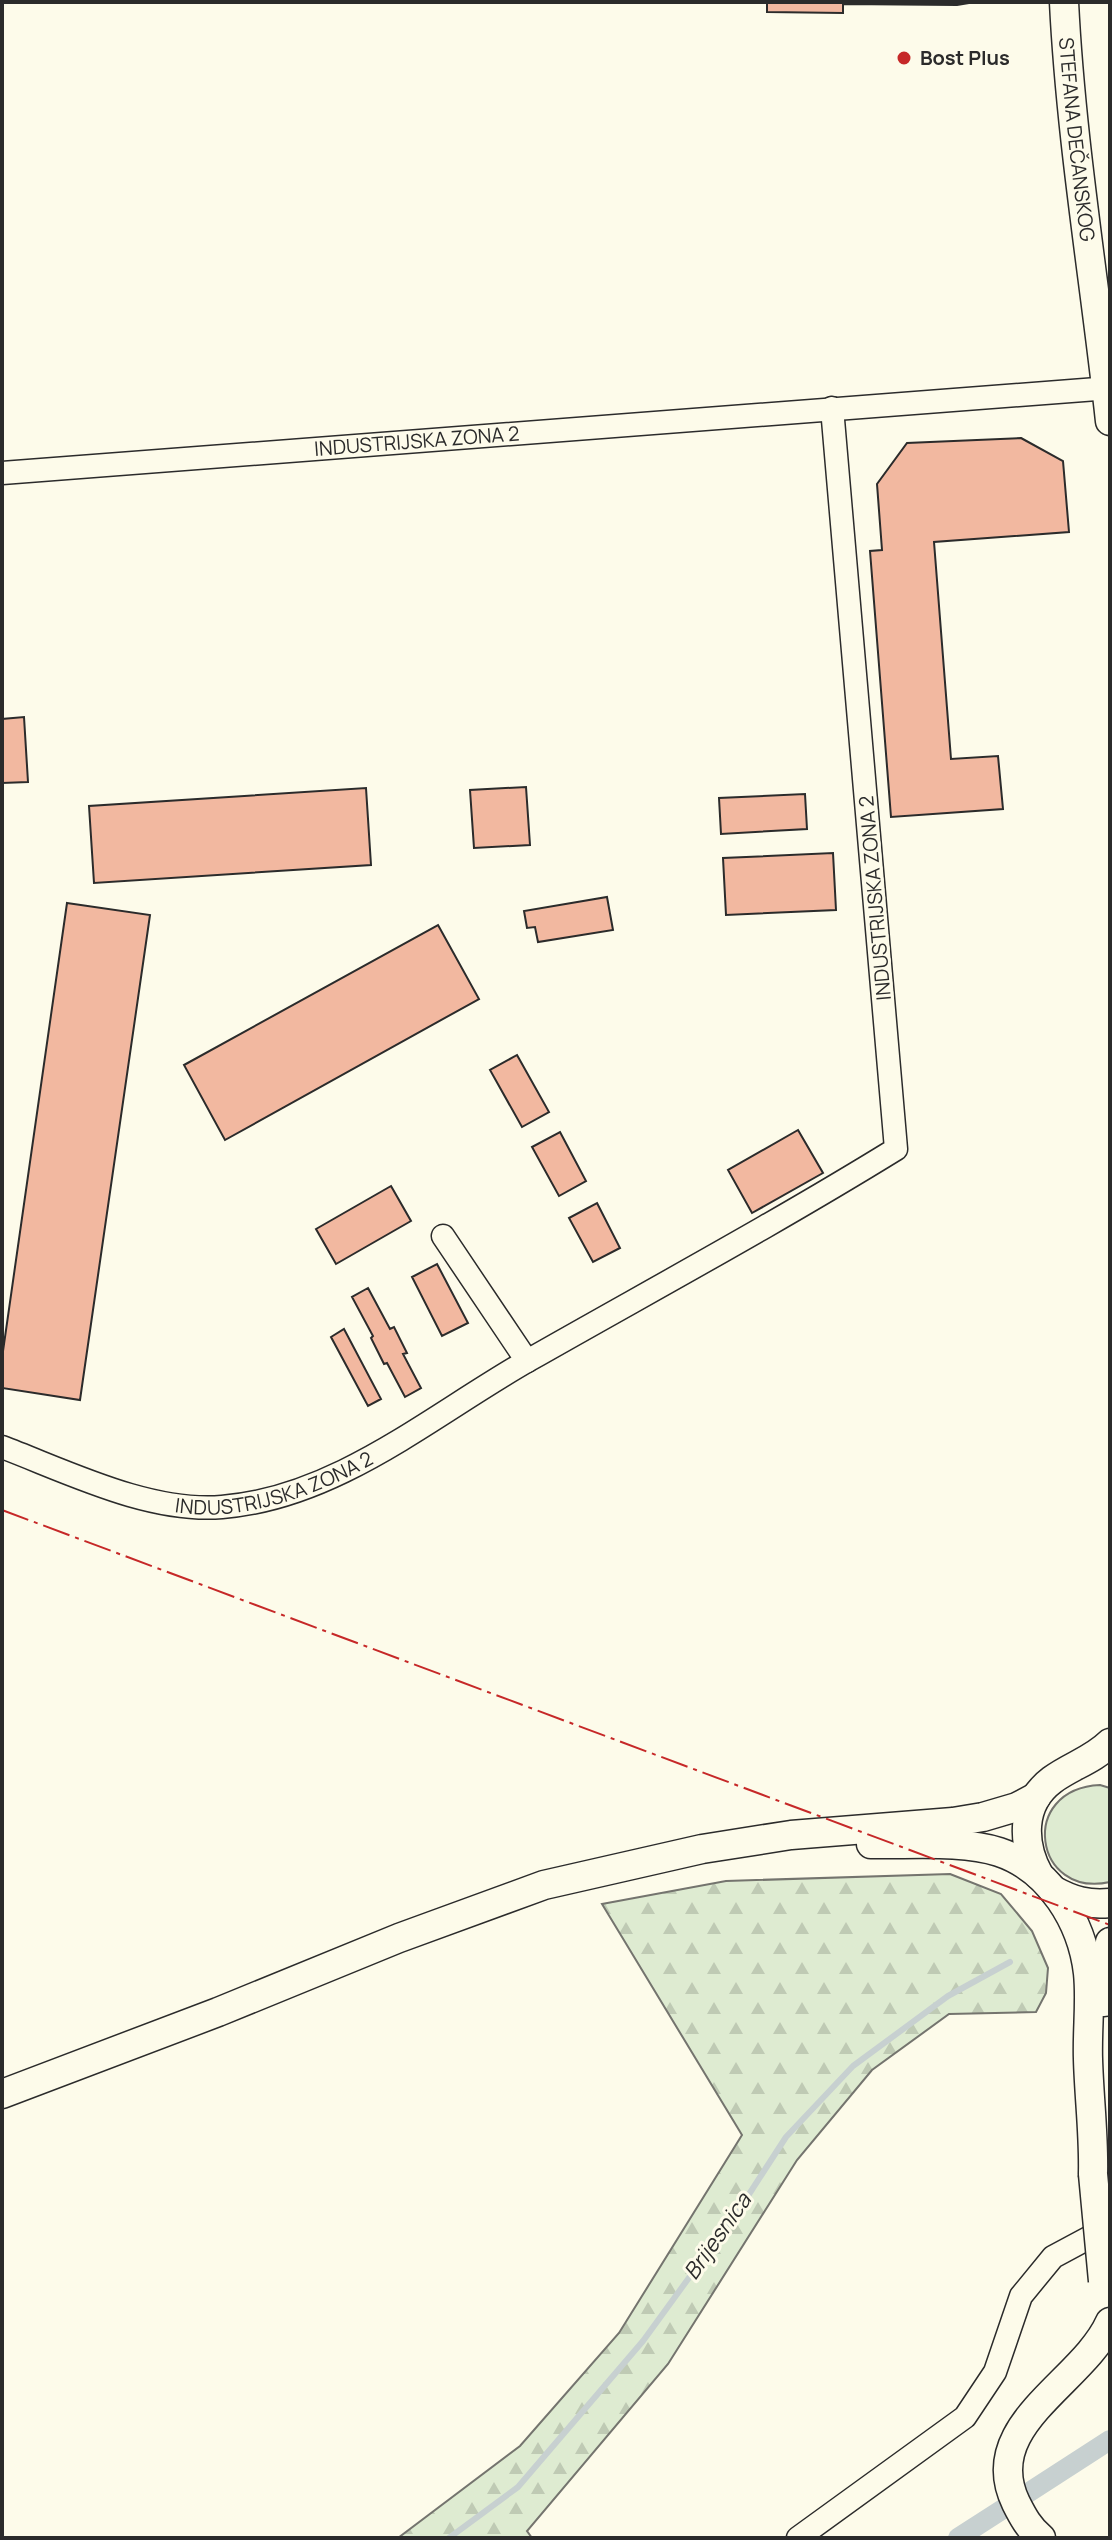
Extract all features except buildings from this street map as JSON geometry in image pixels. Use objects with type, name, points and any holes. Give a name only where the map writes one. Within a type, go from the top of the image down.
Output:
[{"type":"main road","name":"STEFANA DEČANSKOG","points":[[1064,2],[1069,90],[1110,421]]},
{"type":"main road","points":[[1094,2134],[1088,2059],[1088,1975],[1083,1945],[1074,1921],[1029,1857],[1026,1837],[1028,1816],[1036,1797],[1050,1782],[1100,1753],[1110,1743]]},
{"type":"main road","points":[[1067,1771],[1087,1765],[1110,1767]]},
{"type":"main road","points":[[2,2094],[218,2012],[399,1938],[544,1885],[702,1849],[791,1835],[953,1822],[995,1814],[1036,1797]]},
{"type":"main road","points":[[750,1843],[995,1850],[1013,1857],[1072,1901],[1093,1905],[1110,1903]]},
{"type":"main road","points":[[1041,2538],[1031,2529],[1016,2503],[1006,2466],[1014,2440],[1058,2385],[1092,2351],[1110,2323],[1093,2174],[1103,2056],[1104,1989],[1110,1942]]},
{"type":"street","name":"INDUSTRIJSKA ZONA 2","points":[[2,473],[1108,388]]},
{"type":"street","name":"INDUSTRIJSKA ZONA 2","points":[[2,1447],[104,1486],[164,1503],[220,1507],[274,1498],[320,1482],[393,1444],[527,1361],[790,1214],[896,1149],[832,408]]},
{"type":"street","points":[[443,1236],[527,1361]]},
{"type":"street","points":[[798,2538],[965,2417],[995,2372],[1021,2296],[1053,2257],[1110,2226]]},
{"type":"green space","points":[[1100,1785],[1110,1788],[1110,1882],[1084,1883],[1065,1875],[1052,1860],[1045,1841],[1047,1822],[1056,1804],[1073,1791]]},
{"type":"green space","points":[[950,1874],[1001,1894],[1032,1931],[1048,1968],[1046,1993],[1036,2012],[949,2014],[872,2070],[797,2160],[668,2364],[527,2531],[532,2538],[398,2538],[520,2446],[619,2333],[742,2135],[602,1904],[726,1881]]},
{"type":"waterway","name":"Brijesnica","points":[[449,2538],[518,2487],[643,2341],[744,2202],[786,2137],[853,2066],[948,1996],[1010,1962]]},
{"type":"waterway","points":[[958,2538],[1110,2440]]},
{"type":"power","points":[[2,1510],[1110,1925]]},
{"type":"place","name":"Bost Plus","points":[[904,58]]}]
